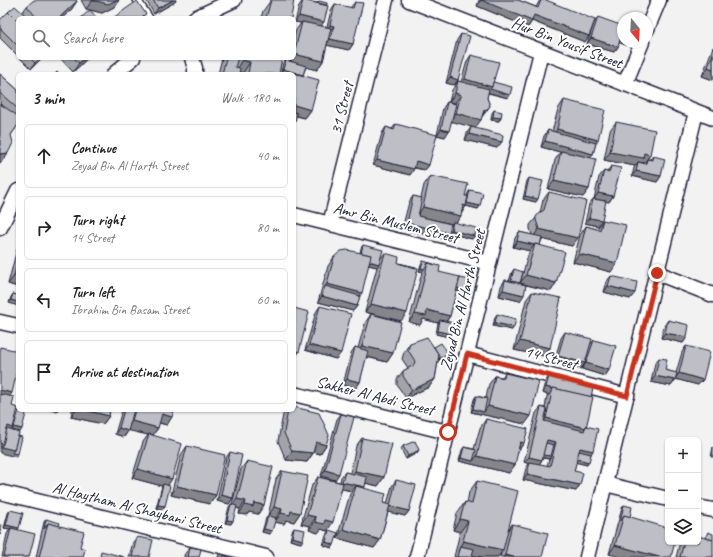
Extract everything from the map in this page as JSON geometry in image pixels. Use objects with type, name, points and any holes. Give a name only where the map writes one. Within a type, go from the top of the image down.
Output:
[{"type":"street","points":[[209,14],[234,0]]},
{"type":"street","name":"31 Street","points":[[330,224],[386,0]]},
{"type":"street","name":"Hur Bin Yousif Street","points":[[409,0],[713,118]]},
{"type":"street","points":[[653,15],[659,0]]},
{"type":"street","points":[[625,84],[640,48]]},
{"type":"street","name":"Zeyad Bin Al Harth Street","points":[[417,557],[541,52]]},
{"type":"street","points":[[116,72],[131,60]]},
{"type":"street","points":[[193,60],[195,72]]},
{"type":"street","points":[[196,72],[198,60]]},
{"type":"street","points":[[587,557],[696,112]]},
{"type":"street","points":[[0,228],[16,195]]},
{"type":"street","name":"Amr Bin Muslem Street","points":[[296,216],[489,264]]},
{"type":"street","points":[[657,273],[713,294]]},
{"type":"street","points":[[0,322],[16,326]]},
{"type":"street","name":"14 Street","points":[[467,354],[627,396]]},
{"type":"street","name":"Sakher Al Abdi Street","points":[[296,394],[448,432]]},
{"type":"street","points":[[605,484],[665,498]]},
{"type":"street","name":"Al Haytham Al Shaybani Street","points":[[0,492],[266,557]]},
{"type":"street","points":[[701,508],[713,510]]},
{"type":"lane","points":[[137,0],[148,16]]},
{"type":"building","points":[[34,0],[77,1],[61,16],[35,16],[27,6]]},
{"type":"building","points":[[92,0],[117,0],[108,4]]},
{"type":"building","points":[[153,0],[173,0],[158,8]]},
{"type":"building","points":[[271,0],[294,0],[291,16],[267,16]]},
{"type":"building","points":[[303,0],[328,6],[324,22],[299,16]]},
{"type":"building","points":[[481,0],[518,0],[538,8],[541,0],[546,0],[595,20],[589,36],[534,15],[532,21]]},
{"type":"building","points":[[137,1],[146,14],[143,16],[116,16]]},
{"type":"building","points":[[319,1],[327,3],[327,5],[318,3]]},
{"type":"building","points":[[355,2],[363,3],[353,44],[330,39],[334,26],[330,25],[335,4],[353,8]]},
{"type":"building","points":[[15,6],[25,15],[16,16],[16,20],[8,12]]},
{"type":"building","points":[[90,10],[95,16],[83,16]]},
{"type":"building","points":[[8,12],[16,20],[16,44],[0,28],[0,20]]},
{"type":"building","points":[[598,17],[617,24],[617,47],[591,38]]},
{"type":"building","points":[[302,22],[331,28],[323,61],[296,54],[296,46]]},
{"type":"building","points":[[461,34],[470,36],[458,80],[450,77]]},
{"type":"building","points":[[713,54],[713,69],[708,67]]},
{"type":"building","points":[[471,55],[499,62],[492,87],[465,79]]},
{"type":"building","points":[[226,60],[237,60],[235,67],[240,68],[239,72],[222,72]]},
{"type":"building","points":[[242,60],[282,60],[279,72],[248,72],[250,62]]},
{"type":"building","points":[[286,60],[306,66],[303,75],[283,69]]},
{"type":"building","points":[[0,74],[16,88],[16,107],[0,93]]},
{"type":"building","points":[[296,74],[319,80],[311,110],[296,106]]},
{"type":"building","points":[[458,81],[489,89],[487,98],[490,106],[484,110],[481,120],[456,113],[461,95],[455,93]]},
{"type":"building","points":[[493,82],[512,87],[510,95],[490,89]]},
{"type":"building","points":[[564,100],[605,110],[598,140],[557,129]]},
{"type":"building","points":[[447,102],[456,104],[449,131],[441,129]]},
{"type":"building","points":[[0,104],[16,115],[16,128],[11,135],[13,143],[8,153],[0,154]]},
{"type":"building","points":[[494,110],[502,112],[501,118],[493,117]]},
{"type":"building","points":[[616,122],[655,130],[650,155],[644,153],[643,158],[610,152]]},
{"type":"building","points":[[396,124],[437,135],[429,165],[416,161],[414,169],[377,160],[386,127],[394,130]]},
{"type":"building","points":[[471,127],[503,135],[502,142],[469,134]]},
{"type":"building","points":[[548,130],[596,143],[593,154],[545,141]]},
{"type":"building","points":[[561,151],[596,159],[589,189],[554,181]]},
{"type":"building","points":[[653,156],[665,159],[661,176],[636,171],[638,162],[646,164],[647,159],[652,160]]},
{"type":"building","points":[[611,166],[621,168],[613,196],[598,193],[604,171],[609,173]]},
{"type":"building","points":[[430,176],[468,184],[465,196],[468,196],[466,206],[463,205],[461,216],[423,207]]},
{"type":"building","points":[[529,178],[543,181],[538,199],[525,196]]},
{"type":"building","points":[[470,190],[483,193],[480,206],[467,203]]},
{"type":"building","points":[[549,192],[586,201],[578,238],[539,229],[536,217],[544,210]]},
{"type":"building","points":[[413,196],[422,198],[418,216],[451,224],[449,233],[407,223]]},
{"type":"building","points":[[593,199],[606,201],[602,220],[589,218]]},
{"type":"building","points":[[603,220],[626,225],[617,263],[579,254],[586,226],[600,230]]},
{"type":"building","points":[[453,222],[476,228],[475,236],[451,230]]},
{"type":"building","points":[[519,232],[542,237],[540,245],[517,241]]},
{"type":"building","points":[[535,244],[565,252],[556,283],[526,275]]},
{"type":"building","points":[[363,245],[383,250],[379,264],[369,261],[371,255],[361,253]]},
{"type":"building","points":[[347,250],[371,255],[362,293],[327,284],[334,257],[341,251]]},
{"type":"building","points":[[385,253],[399,257],[398,263],[418,268],[407,313],[371,304]]},
{"type":"building","points":[[423,261],[434,265],[428,263],[424,269],[421,268]]},
{"type":"building","points":[[428,263],[440,266],[439,272],[460,277],[450,316],[427,310],[426,316],[415,314]]},
{"type":"building","points":[[514,269],[523,272],[520,283],[511,281]]},
{"type":"building","points":[[611,276],[637,282],[635,293],[608,286]]},
{"type":"building","points":[[460,278],[470,280],[467,290],[457,288]]},
{"type":"building","points":[[505,280],[526,285],[524,295],[503,290]]},
{"type":"building","points":[[325,286],[360,296],[357,306],[322,296]]},
{"type":"building","points":[[532,292],[561,298],[550,348],[520,341]]},
{"type":"building","points":[[13,294],[16,295],[16,301],[11,300]]},
{"type":"building","points":[[320,306],[351,314],[341,353],[309,345]]},
{"type":"building","points":[[296,309],[309,312],[299,352],[296,351]]},
{"type":"building","points":[[371,314],[401,322],[393,353],[362,346]]},
{"type":"building","points":[[497,314],[516,319],[514,327],[495,323]]},
{"type":"building","points":[[440,320],[454,323],[451,334],[438,331]]},
{"type":"building","points":[[668,320],[689,325],[687,337],[665,333]]},
{"type":"building","points":[[565,332],[592,339],[585,363],[558,356]]},
{"type":"building","points":[[427,337],[439,355],[435,379],[412,390],[403,376],[403,371],[414,365],[415,361],[408,350],[410,343]]},
{"type":"building","points":[[594,340],[616,346],[609,370],[586,363]]},
{"type":"building","points":[[441,343],[448,353],[439,359],[439,355],[434,347]]},
{"type":"building","points":[[686,346],[710,352],[703,380],[679,373]]},
{"type":"building","points":[[0,347],[16,351],[16,376],[12,393],[0,390]]},
{"type":"building","points":[[355,347],[368,351],[360,382],[347,379]]},
{"type":"building","points":[[659,358],[667,359],[665,370],[677,373],[675,380],[655,376]]},
{"type":"building","points":[[505,373],[539,381],[531,416],[488,406],[495,376],[504,378]]},
{"type":"building","points":[[549,376],[593,388],[591,397],[546,387]]},
{"type":"building","points":[[553,388],[593,397],[586,428],[546,418]]},
{"type":"building","points":[[0,394],[14,397],[12,406],[16,407],[17,412],[13,428],[8,426],[3,444],[0,443]]},
{"type":"building","points":[[476,396],[487,399],[484,412],[473,409]]},
{"type":"building","points":[[296,407],[319,413],[329,435],[326,445],[316,442],[313,453],[292,451],[284,433],[288,412],[296,412]]},
{"type":"building","points":[[541,407],[547,409],[544,421],[584,431],[586,426],[598,429],[593,451],[580,448],[574,471],[583,473],[580,485],[527,474],[530,462],[550,466],[556,442],[547,440],[542,460],[529,457]]},
{"type":"building","points":[[18,412],[26,412],[22,429],[14,427]]},
{"type":"building","points":[[93,412],[110,412],[109,416]]},
{"type":"building","points":[[123,412],[133,412],[128,431],[119,428]]},
{"type":"building","points":[[134,412],[173,412],[172,417],[162,414],[158,428],[132,421]]},
{"type":"building","points":[[341,414],[354,417],[339,474],[325,470]]},
{"type":"building","points":[[486,419],[528,429],[524,443],[520,442],[515,465],[477,456]]},
{"type":"building","points":[[7,429],[19,433],[14,450],[1,447]]},
{"type":"building","points":[[149,434],[182,444],[172,479],[138,469]]},
{"type":"building","points":[[18,436],[22,437],[18,454],[12,453],[14,450]]},
{"type":"building","points":[[362,438],[392,444],[384,477],[355,471]]},
{"type":"building","points":[[415,441],[419,450],[408,456],[403,446]]},
{"type":"building","points":[[546,443],[554,445],[551,456],[543,455]]},
{"type":"building","points":[[187,446],[225,455],[216,495],[177,486]]},
{"type":"building","points":[[464,447],[476,450],[473,461],[461,458]]},
{"type":"building","points":[[579,451],[591,454],[589,462],[577,459]]},
{"type":"building","points":[[230,452],[242,455],[233,498],[221,495]]},
{"type":"building","points":[[247,461],[273,467],[264,505],[254,503],[253,507],[245,505],[246,501],[237,499]]},
{"type":"building","points":[[282,471],[308,476],[300,513],[291,511],[290,515],[281,513],[282,509],[274,507]]},
{"type":"building","points":[[345,472],[367,477],[365,487],[342,482]]},
{"type":"building","points":[[318,477],[343,483],[333,522],[325,520],[324,524],[315,522],[316,517],[307,515]]},
{"type":"building","points":[[396,480],[416,485],[409,511],[390,506]]},
{"type":"building","points":[[477,481],[518,491],[503,550],[463,541],[468,521],[460,519],[465,502],[472,504]]},
{"type":"building","points":[[163,484],[170,486],[165,506],[158,505]]},
{"type":"building","points":[[356,486],[386,494],[383,503],[390,505],[380,540],[343,529]]},
{"type":"building","points":[[231,504],[237,506],[233,521],[227,520]]},
{"type":"building","points":[[624,505],[632,507],[630,517],[624,515],[620,521]]},
{"type":"building","points":[[10,510],[23,513],[19,528],[6,525]]},
{"type":"building","points":[[624,515],[665,527],[665,545],[674,545],[671,557],[659,557],[615,545]]},
{"type":"building","points":[[268,516],[276,518],[272,531],[264,529]]},
{"type":"building","points":[[46,519],[60,523],[59,526],[48,523],[44,529]]},
{"type":"building","points":[[48,523],[84,532],[80,547],[85,549],[83,557],[39,557]]},
{"type":"building","points":[[512,524],[548,533],[542,557],[514,557],[505,555]]},
{"type":"building","points":[[11,528],[35,534],[29,557],[4,557]]},
{"type":"building","points":[[294,528],[305,530],[303,540],[292,537]]},
{"type":"building","points":[[329,530],[338,533],[334,545],[326,542]]},
{"type":"building","points":[[708,532],[713,534],[713,540],[706,538]]},
{"type":"building","points":[[137,537],[153,540],[149,557],[132,557]]},
{"type":"building","points":[[701,537],[713,540],[713,557],[680,557],[683,545],[701,545]]},
{"type":"building","points":[[460,546],[474,549],[472,555],[481,557],[457,557]]},
{"type":"building","points":[[190,547],[201,549],[199,557],[188,557]]},
{"type":"building","points":[[101,551],[124,557],[100,557]]},
{"type":"building","points":[[219,554],[230,557],[218,557]]},
{"type":"route","points":[[448,432],[467,354],[627,396],[657,273]]}]
